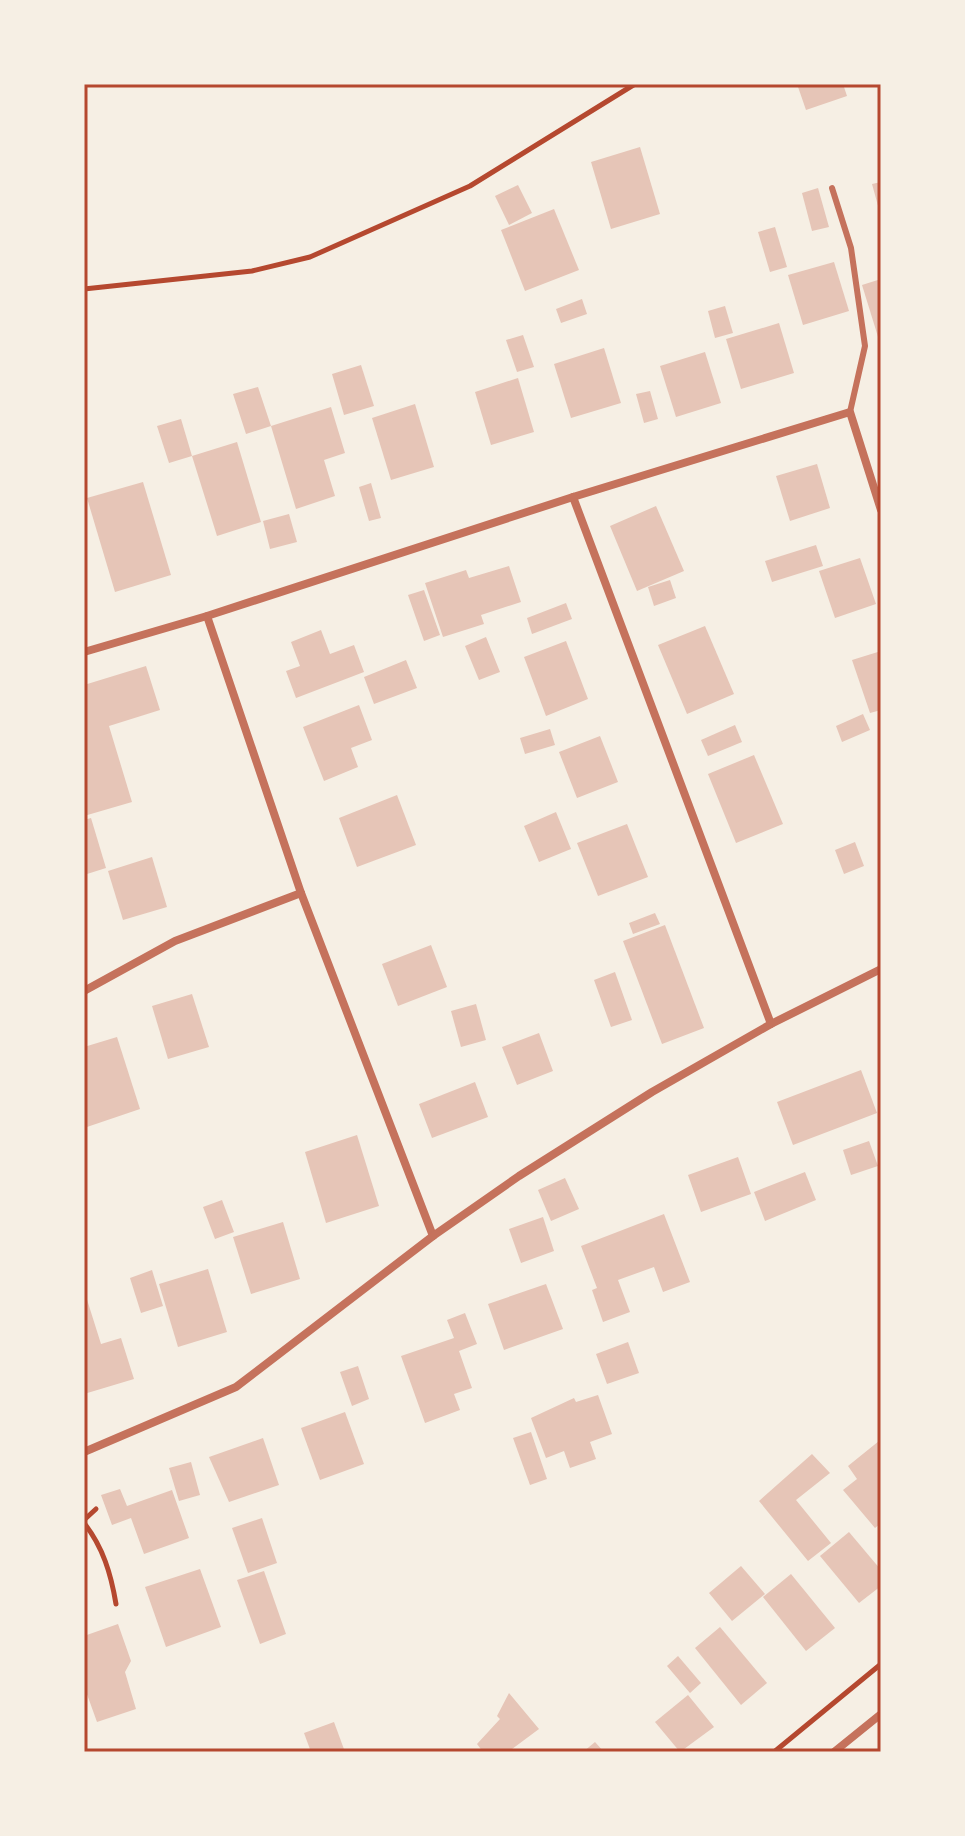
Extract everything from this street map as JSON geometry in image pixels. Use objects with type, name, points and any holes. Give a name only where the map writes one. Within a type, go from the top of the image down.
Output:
[{"type":"street","points":[[84,652],[207,616],[573,497],[850,412],[881,510]]},
{"type":"street","points":[[573,497],[771,1024]]},
{"type":"street","points":[[207,616],[301,893],[433,1236]]},
{"type":"street","points":[[84,991],[175,941],[301,893]]},
{"type":"street","points":[[84,1452],[236,1387],[433,1236],[639,1100],[771,1024],[881,969]]},
{"type":"street","points":[[834,1752],[881,1714]]},
{"type":"lane","points":[[832,188],[851,248],[865,346],[850,412]]},
{"type":"path","points":[[84,289],[252,271],[310,257],[470,186],[635,84]]},
{"type":"path","points":[[96,1509],[84,1521],[110,1571],[116,1604]]},
{"type":"path","points":[[774,1752],[881,1664]]},
{"type":"building","points":[[797,84],[843,84],[847,96],[806,110]]},
{"type":"building","points":[[640,147],[660,214],[611,229],[591,162]]},
{"type":"building","points":[[881,182],[881,213],[880,213],[872,184]]},
{"type":"building","points":[[518,185],[532,213],[509,225],[495,196]]},
{"type":"building","points":[[818,188],[829,227],[812,231],[802,193]]},
{"type":"building","points":[[554,209],[579,270],[525,291],[501,230]]},
{"type":"building","points":[[775,227],[787,267],[770,272],[758,232]]},
{"type":"building","points":[[834,262],[849,311],[803,325],[788,275]]},
{"type":"building","points":[[881,279],[881,339],[879,340],[862,285]]},
{"type":"building","points":[[582,299],[587,314],[561,323],[556,309]]},
{"type":"building","points":[[725,306],[733,333],[715,338],[708,311]]},
{"type":"building","points":[[779,323],[794,373],[741,389],[726,339]]},
{"type":"building","points":[[523,335],[534,367],[517,372],[506,340]]},
{"type":"building","points":[[604,348],[621,403],[571,418],[554,364]]},
{"type":"building","points":[[705,352],[721,403],[676,417],[660,366]]},
{"type":"building","points":[[361,365],[374,406],[344,415],[332,374]]},
{"type":"building","points":[[518,378],[534,432],[491,445],[475,392]]},
{"type":"building","points":[[258,387],[271,426],[246,434],[233,394]]},
{"type":"building","points":[[650,391],[658,419],[644,423],[636,394]]},
{"type":"building","points":[[415,404],[434,467],[391,480],[372,418]]},
{"type":"building","points":[[331,407],[345,453],[324,460],[335,496],[296,509],[271,426]]},
{"type":"building","points":[[181,419],[192,456],[169,463],[157,426]]},
{"type":"building","points":[[237,442],[261,522],[217,536],[192,456]]},
{"type":"building","points":[[817,464],[830,508],[790,521],[776,476]]},
{"type":"building","points":[[143,482],[171,575],[115,592],[87,498]]},
{"type":"building","points":[[371,483],[381,518],[369,521],[359,487]]},
{"type":"building","points":[[656,506],[684,571],[637,591],[610,526]]},
{"type":"building","points":[[289,514],[297,542],[270,549],[263,521]]},
{"type":"building","points":[[816,545],[823,566],[772,582],[765,561]]},
{"type":"building","points":[[860,558],[876,604],[835,618],[819,571]]},
{"type":"building","points":[[509,566],[521,602],[481,615],[484,624],[443,637],[425,583],[466,570],[469,578]]},
{"type":"building","points":[[670,580],[676,598],[654,606],[648,587]]},
{"type":"building","points":[[424,590],[440,635],[424,641],[408,595]]},
{"type":"building","points":[[566,603],[572,619],[532,634],[527,618]]},
{"type":"building","points":[[705,626],[734,694],[687,714],[658,645]]},
{"type":"building","points":[[321,630],[330,654],[354,645],[364,672],[296,698],[286,671],[300,666],[291,642]]},
{"type":"building","points":[[486,637],[500,672],[479,680],[465,646]]},
{"type":"building","points":[[566,641],[588,699],[546,716],[524,657]]},
{"type":"building","points":[[881,651],[881,710],[870,713],[852,660]]},
{"type":"building","points":[[406,660],[417,688],[374,704],[364,677]]},
{"type":"building","points":[[146,666],[160,710],[109,726],[132,802],[84,816],[84,685]]},
{"type":"building","points":[[359,705],[372,740],[351,748],[358,767],[324,781],[303,727]]},
{"type":"building","points":[[863,714],[870,730],[842,742],[836,726]]},
{"type":"building","points":[[735,725],[742,742],[708,756],[701,740]]},
{"type":"building","points":[[550,729],[555,745],[525,754],[520,738]]},
{"type":"building","points":[[600,736],[618,782],[577,798],[559,752]]},
{"type":"building","points":[[754,755],[783,824],[736,843],[708,774]]},
{"type":"building","points":[[397,795],[416,845],[357,867],[339,818]]},
{"type":"building","points":[[556,812],[571,849],[539,862],[524,826]]},
{"type":"building","points":[[91,818],[106,868],[87,874],[84,820]]},
{"type":"building","points":[[627,824],[648,877],[598,896],[577,843]]},
{"type":"building","points":[[855,842],[864,866],[844,874],[835,850]]},
{"type":"building","points":[[152,857],[167,907],[123,920],[108,871]]},
{"type":"building","points":[[655,913],[660,924],[633,934],[629,923]]},
{"type":"building","points":[[665,925],[704,1028],[662,1044],[623,941]]},
{"type":"building","points":[[431,945],[447,987],[398,1006],[382,964]]},
{"type":"building","points":[[615,972],[632,1020],[611,1027],[594,980]]},
{"type":"building","points":[[192,994],[209,1047],[168,1059],[152,1006]]},
{"type":"building","points":[[476,1004],[486,1040],[461,1047],[451,1011]]},
{"type":"building","points":[[539,1033],[553,1071],[517,1085],[502,1047]]},
{"type":"building","points":[[117,1037],[140,1109],[84,1128],[84,1047]]},
{"type":"building","points":[[861,1070],[877,1113],[793,1145],[777,1102]]},
{"type":"building","points":[[475,1082],[488,1117],[432,1138],[419,1104]]},
{"type":"building","points":[[357,1135],[379,1206],[326,1223],[305,1152]]},
{"type":"building","points":[[869,1141],[878,1166],[851,1175],[843,1150]]},
{"type":"building","points":[[738,1157],[751,1194],[701,1212],[688,1175]]},
{"type":"building","points":[[805,1172],[816,1200],[765,1221],[754,1192]]},
{"type":"building","points":[[565,1178],[579,1209],[551,1221],[538,1190]]},
{"type":"building","points":[[222,1200],[234,1232],[215,1239],[203,1207]]},
{"type":"building","points":[[664,1214],[690,1282],[663,1292],[654,1267],[618,1280],[630,1312],[603,1322],[592,1290],[597,1288],[581,1246]]},
{"type":"building","points":[[543,1217],[554,1251],[521,1263],[509,1229]]},
{"type":"building","points":[[283,1222],[300,1279],[251,1294],[233,1237]]},
{"type":"building","points":[[208,1269],[227,1332],[178,1347],[159,1284]]},
{"type":"building","points":[[152,1270],[163,1306],[141,1313],[130,1278]]},
{"type":"building","points":[[546,1284],[563,1329],[504,1350],[488,1304]]},
{"type":"building","points":[[84,1290],[101,1344],[121,1338],[134,1379],[84,1394]]},
{"type":"building","points":[[465,1313],[477,1344],[459,1351],[472,1388],[454,1394],[460,1410],[425,1423],[401,1356],[454,1338],[447,1320]]},
{"type":"building","points":[[628,1342],[639,1373],[607,1384],[596,1354]]},
{"type":"building","points":[[358,1366],[369,1399],[352,1406],[340,1372]]},
{"type":"building","points":[[598,1395],[612,1434],[590,1442],[596,1459],[570,1468],[564,1451],[546,1458],[531,1418],[574,1398],[576,1402]]},
{"type":"building","points":[[345,1412],[364,1464],[320,1480],[301,1428]]},
{"type":"building","points":[[531,1432],[547,1479],[530,1485],[513,1438]]},
{"type":"building","points":[[263,1438],[279,1485],[229,1502],[209,1457]]},
{"type":"building","points":[[879,1441],[881,1523],[875,1528],[843,1490],[857,1479],[848,1466]]},
{"type":"building","points":[[812,1454],[830,1473],[796,1500],[831,1543],[808,1561],[759,1501]]},
{"type":"building","points":[[191,1462],[200,1495],[179,1501],[169,1468]]},
{"type":"building","points":[[120,1489],[127,1506],[172,1490],[189,1538],[144,1554],[131,1518],[112,1525],[101,1495]]},
{"type":"building","points":[[262,1518],[277,1563],[248,1573],[232,1528]]},
{"type":"building","points":[[849,1532],[881,1570],[881,1586],[859,1603],[820,1556]]},
{"type":"building","points":[[741,1566],[765,1594],[732,1621],[709,1593]]},
{"type":"building","points":[[200,1569],[221,1627],[166,1647],[145,1587]]},
{"type":"building","points":[[264,1571],[286,1634],[260,1644],[237,1580]]},
{"type":"building","points":[[791,1574],[835,1628],[806,1651],[763,1597]]},
{"type":"building","points":[[118,1624],[131,1661],[125,1672],[136,1709],[97,1722],[84,1686],[84,1636]]},
{"type":"building","points":[[720,1627],[767,1683],[741,1705],[695,1648]]},
{"type":"building","points":[[678,1656],[701,1683],[690,1693],[667,1666]]},
{"type":"building","points":[[509,1693],[539,1729],[508,1752],[483,1752],[477,1744],[500,1719],[497,1716]]},
{"type":"building","points":[[688,1695],[714,1727],[680,1752],[655,1722]]},
{"type":"building","points":[[334,1722],[345,1752],[311,1752],[304,1733]]},
{"type":"building","points":[[595,1742],[604,1752],[583,1752]]}]
